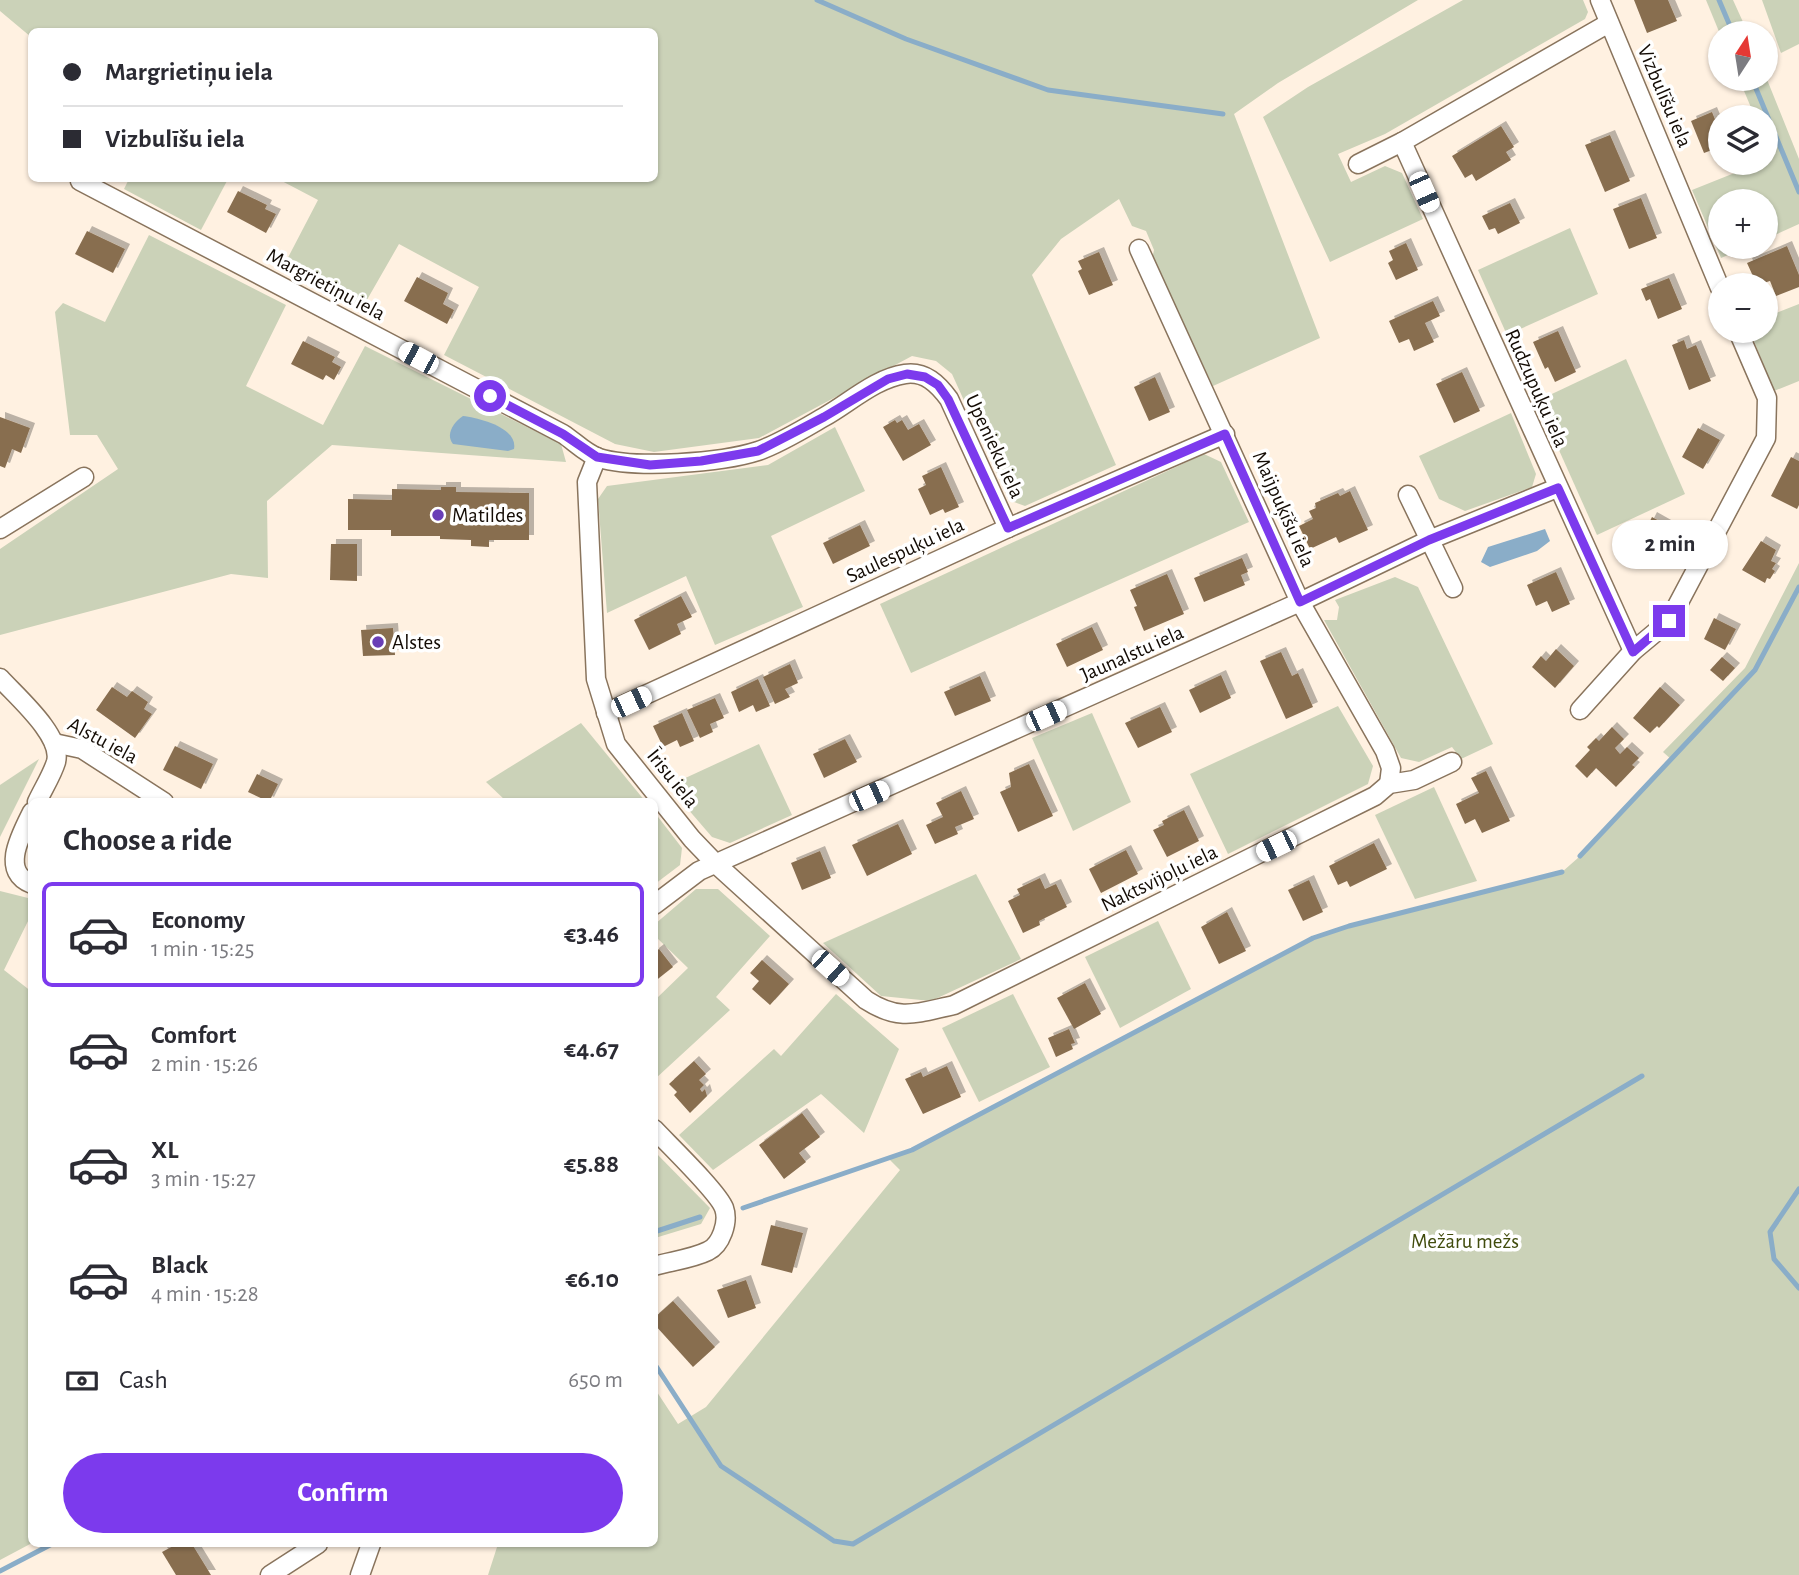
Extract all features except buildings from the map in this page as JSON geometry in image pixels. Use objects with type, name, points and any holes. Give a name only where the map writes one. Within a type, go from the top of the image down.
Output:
[{"type":"street","name":"Vizbulīšu iela","points":[[1600,0],[1714,273]]},
{"type":"street","points":[[1358,164],[1402,142],[1609,23]]},
{"type":"street","name":"Rudzupuķu iela","points":[[1402,142],[1633,652]]},
{"type":"street","name":"Margrietiņu iela","points":[[82,182],[563,434],[597,457],[650,465],[701,461],[758,451],[824,417],[888,379],[907,374],[925,377],[938,385]]},
{"type":"street","name":"Maijpuķīšu iela","points":[[1139,248],[1300,602],[1385,751],[1391,768],[1389,784]]},
{"type":"street","points":[[1580,710],[1633,652],[1669,621],[1766,438],[1767,398],[1743,343]]},
{"type":"street","name":"Upenieku iela","points":[[938,385],[948,399],[1008,528]]},
{"type":"street","name":"Saulespuķu iela","points":[[606,713],[1008,528],[1225,434]]},
{"type":"street","name":"Īrisu iela","points":[[597,457],[587,482],[596,678],[616,744],[692,839],[716,864],[879,1009]]},
{"type":"street","points":[[0,530],[84,477]]},
{"type":"street","name":"Jaunalstu iela","points":[[658,902],[699,871],[1300,602],[1429,540],[1558,488]]},
{"type":"street","points":[[1408,495],[1453,588]]},
{"type":"street","name":"Alstu iela","points":[[0,678],[43,724],[54,743],[82,749],[158,798]]},
{"type":"street","points":[[39,798],[57,760],[54,743]]},
{"type":"street","name":"Naktsvijoļu iela","points":[[879,1009],[906,1016],[954,1005],[1375,796],[1389,784],[1414,780],[1452,762]]},
{"type":"street","points":[[28,820],[11,855],[10,867],[15,876],[28,882]]},
{"type":"street","points":[[658,1133],[715,1195],[724,1208],[725,1222],[719,1240],[709,1251],[658,1265]]},
{"type":"street","points":[[270,1575],[313,1547]]},
{"type":"street","points":[[360,1575],[370,1547]]},
{"type":"green space","points":[[0,0],[1418,0],[1278,83],[1234,114],[1320,338],[1213,386],[1152,259],[1154,250],[1146,231],[1132,226],[1119,199],[1061,239],[1032,275],[1116,465],[1025,506],[1009,500],[952,374],[936,361],[912,356],[759,438],[654,452],[615,444],[444,355],[479,287],[399,244],[360,312],[281,271],[318,200],[284,182],[658,182],[658,28],[28,28],[28,34],[0,11]]},
{"type":"green space","points":[[1463,0],[1583,0],[1588,12],[1585,19],[1385,134],[1338,154],[1351,182],[1385,166],[1402,173],[1423,219],[1330,262],[1263,117],[1308,87]]},
{"type":"green space","points":[[1706,0],[1733,0],[1743,21],[1715,21]]},
{"type":"green space","points":[[1762,0],[1799,0],[1799,44],[1781,53],[1778,45],[1778,21],[1770,21]]},
{"type":"green space","points":[[1744,91],[1772,91],[1777,105],[1750,105]]},
{"type":"green space","points":[[1778,107],[1799,159],[1799,224],[1778,234],[1778,189],[1708,189],[1708,228],[1692,190],[1730,175],[1778,175]]},
{"type":"green space","points":[[128,182],[226,182],[201,230],[124,189]]},
{"type":"green space","points":[[1570,228],[1598,294],[1507,335],[1478,270]]},
{"type":"green space","points":[[149,235],[286,305],[246,386],[323,425],[365,346],[561,444],[566,462],[332,445],[267,501],[268,578],[231,574],[0,635],[0,549],[118,469],[97,435],[70,435],[55,312],[63,303],[105,322]]},
{"type":"green space","points":[[1799,304],[1799,381],[1774,391],[1755,343],[1778,343],[1778,312]]},
{"type":"green space","points":[[1626,359],[1685,494],[1597,535],[1537,401]]},
{"type":"green space","points":[[1511,413],[1536,474],[1532,487],[1465,511],[1439,499],[1419,456]]},
{"type":"green space","points":[[835,427],[865,491],[771,536],[803,607],[715,645],[686,576],[607,613],[598,499],[607,486],[768,465]]},
{"type":"green space","points":[[1204,454],[1221,462],[1249,522],[911,673],[880,604]]},
{"type":"green space","name":"Mežāru mežs","points":[[1799,563],[1799,1575],[488,1575],[497,1547],[658,1547],[658,1394],[678,1424],[706,1407],[900,1170],[889,1159],[912,1150],[1313,938],[1349,926],[1562,872],[1595,843],[1672,760],[1663,752],[1745,668]]},
{"type":"green space","points":[[1395,577],[1418,587],[1493,744],[1461,759],[1452,747],[1419,762],[1401,758],[1324,620],[1337,620],[1339,607],[1335,600]]},
{"type":"green space","points":[[1338,706],[1373,766],[1368,784],[1228,854],[1190,774]]},
{"type":"green space","points":[[1092,713],[1131,802],[1073,831],[1032,738]]},
{"type":"green space","points":[[581,723],[643,798],[503,798],[486,782]]},
{"type":"green space","points":[[759,744],[792,815],[730,843],[712,837],[668,786]]},
{"type":"green space","points":[[39,759],[0,837],[0,785]]},
{"type":"green space","points":[[1434,787],[1477,881],[1415,899],[1375,815]]},
{"type":"green space","points":[[658,817],[682,848],[680,865],[658,882]]},
{"type":"green space","points":[[976,874],[1021,959],[931,1001],[881,996],[823,943]]},
{"type":"green space","points":[[696,889],[718,889],[770,936],[716,997],[730,1010],[658,1076],[658,997],[688,968],[658,939],[658,921]]},
{"type":"green space","points":[[0,891],[28,898],[28,921],[4,970],[28,989],[28,1545],[0,1560]]},
{"type":"green space","points":[[1158,921],[1191,989],[1120,1028],[1085,957]]},
{"type":"green space","points":[[836,994],[899,1049],[864,1133],[821,1094],[713,1170],[679,1135],[774,1049],[781,1056]]},
{"type":"green space","points":[[1013,994],[1050,1067],[979,1102],[942,1028]]},
{"type":"green space","points":[[658,1155],[710,1208],[701,1224],[658,1237]]},
{"type":"water","points":[[463,416],[488,422],[504,430],[514,442],[514,449],[508,451],[453,444],[450,436],[452,429]]},
{"type":"water","points":[[1545,529],[1550,541],[1537,551],[1490,567],[1481,562],[1488,547]]},
{"type":"waterway","points":[[817,0],[906,39],[1048,90],[1223,114]]},
{"type":"waterway","points":[[1719,0],[1728,21]]},
{"type":"waterway","points":[[1757,91],[1799,192]]},
{"type":"waterway","points":[[1580,856],[1755,670],[1799,587]]},
{"type":"waterway","points":[[743,1208],[912,1150],[1313,938],[1349,926],[1562,872]]},
{"type":"waterway","points":[[658,1369],[721,1466],[834,1541],[853,1544],[1642,1076]]},
{"type":"waterway","points":[[1799,1189],[1770,1232],[1774,1259],[1799,1288]]},
{"type":"waterway","points":[[658,1231],[700,1217]]},
{"type":"waterway","points":[[0,1571],[46,1547]]},
{"type":"place","name":"Matildes","points":[[438,515]]},
{"type":"place","name":"Alstes","points":[[378,642]]},
{"type":"route","points":[[490,396],[563,434],[597,457],[650,465],[701,461],[758,451],[824,417],[888,379],[907,374],[925,377],[938,385],[948,399],[1008,528],[1225,434],[1300,602],[1429,540],[1558,488],[1633,652],[1669,621]]}]
